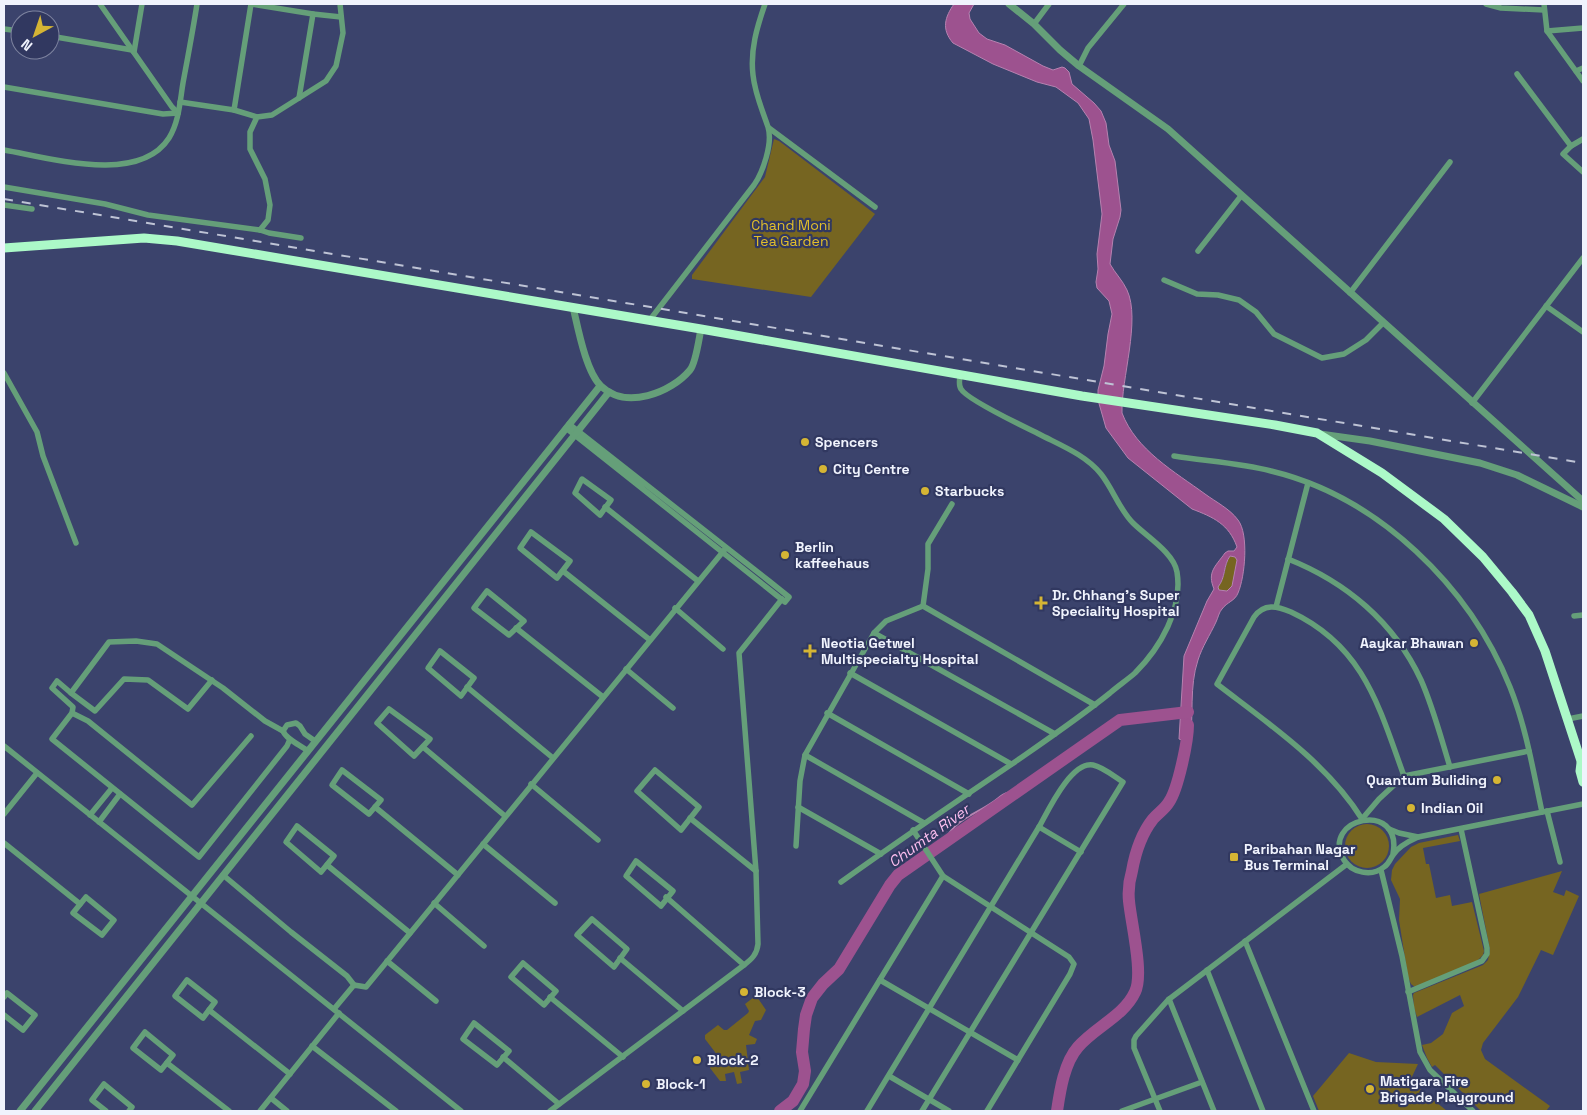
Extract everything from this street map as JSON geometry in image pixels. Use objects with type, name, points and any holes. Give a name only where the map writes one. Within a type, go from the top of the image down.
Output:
[{"type":"highway","points":[[4,248],[134,238],[162,239],[702,329],[1082,396],[1317,433],[1354,454],[1444,519],[1483,557],[1529,615],[1545,651],[1568,719],[1582,765],[1580,771],[1583,782]]},
{"type":"street","points":[[100,4],[178,113]]},
{"type":"street","points":[[133,51],[142,4]]},
{"type":"street","points":[[4,150],[89,165],[115,166],[140,162],[156,153],[169,138],[178,113],[197,4]]},
{"type":"street","points":[[234,110],[251,4],[341,17]]},
{"type":"street","points":[[180,102],[234,110],[257,117],[272,115],[326,81],[336,66],[343,33],[340,4]]},
{"type":"street","points":[[649,321],[758,180],[765,161],[769,141],[769,128],[760,107],[753,73],[754,38],[766,4]]},
{"type":"street","points":[[1009,4],[1034,24],[1079,66],[1168,129],[1583,501]]},
{"type":"street","points":[[1034,24],[1049,4]]},
{"type":"street","points":[[1079,66],[1088,48],[1124,4]]},
{"type":"street","points":[[1486,4],[1501,8],[1544,7],[1547,31],[1583,81]]},
{"type":"street","points":[[299,98],[313,14]]},
{"type":"street","points":[[1547,31],[1583,28]]},
{"type":"street","points":[[60,38],[133,51]]},
{"type":"street","points":[[1576,71],[1583,68]]},
{"type":"street","points":[[1517,74],[1571,146]]},
{"type":"street","points":[[4,87],[163,114],[178,113]]},
{"type":"street","points":[[257,117],[250,132],[250,149],[265,179],[270,205],[268,220],[260,230]]},
{"type":"street","points":[[769,128],[874,207]]},
{"type":"street","points":[[1583,139],[1571,146],[1563,154],[1583,172]]},
{"type":"street","points":[[1350,293],[1450,162]]},
{"type":"street","points":[[4,187],[105,204],[148,215],[260,230],[301,238]]},
{"type":"street","points":[[1198,251],[1241,196]]},
{"type":"street","points":[[4,205],[32,209]]},
{"type":"street","points":[[1472,403],[1583,258]]},
{"type":"street","points":[[1164,280],[1198,294],[1218,295],[1239,300],[1256,312],[1274,334],[1322,358],[1344,354],[1366,340],[1383,323]]},
{"type":"street","points":[[1546,306],[1583,332]]},
{"type":"street","points":[[573,307],[593,376],[600,386],[609,392],[634,398],[656,394],[666,389],[692,369],[702,329]]},
{"type":"street","points":[[4,374],[37,432],[43,456],[76,543]]},
{"type":"street","points":[[841,882],[913,830],[1055,734],[1134,673],[1156,646],[1169,625],[1176,599],[1178,586],[1177,569],[1158,545],[1132,522],[1094,466],[1064,447],[999,414],[965,394],[960,387],[960,374]]},
{"type":"street","points":[[20,1111],[600,386]]},
{"type":"street","points":[[35,1111],[609,392]]},
{"type":"street","points":[[550,1111],[744,965],[752,958],[758,948],[756,871],[739,653],[782,599],[786,602],[789,597],[724,550],[568,426]]},
{"type":"street","points":[[1317,433],[1370,441],[1480,463],[1517,475],[1583,507]]},
{"type":"street","points":[[1174,456],[1270,470],[1308,483],[1361,510],[1394,533],[1424,559],[1451,588],[1485,635],[1503,670],[1517,706],[1560,862]]},
{"type":"street","points":[[582,479],[611,500],[605,508],[600,515],[575,493],[582,479]]},
{"type":"street","points":[[1276,607],[1308,483]]},
{"type":"street","points":[[923,606],[928,569],[928,544],[952,504]]},
{"type":"street","points":[[605,508],[698,581]]},
{"type":"street","points":[[531,532],[570,562],[563,571],[557,578],[520,548],[531,532]]},
{"type":"street","points":[[223,875],[347,976],[354,985],[366,987],[724,550]]},
{"type":"street","points":[[1288,559],[1318,572],[1356,597],[1398,641],[1414,666],[1426,693],[1450,767]]},
{"type":"street","points":[[563,571],[650,640]]},
{"type":"street","points":[[487,591],[524,621],[516,628],[509,636],[474,608],[487,591]]},
{"type":"street","points":[[923,606],[1095,705]]},
{"type":"street","points":[[796,846],[800,781],[805,755],[827,713],[874,633],[886,621],[923,606]]},
{"type":"street","points":[[1362,820],[1350,801],[1314,763],[1275,729],[1217,684],[1256,614],[1266,608],[1276,607],[1303,619],[1325,634],[1345,652],[1356,666],[1378,703],[1404,776]]},
{"type":"street","points":[[675,608],[723,648]]},
{"type":"street","points":[[1574,616],[1583,615]]},
{"type":"street","points":[[516,628],[603,697]]},
{"type":"street","points":[[874,633],[1055,734]]},
{"type":"street","points":[[71,693],[109,642],[136,641],[157,644],[212,680],[265,721],[283,731],[290,740],[295,740],[308,751]]},
{"type":"street","points":[[440,651],[474,678],[467,687],[461,696],[428,668],[440,651]]},
{"type":"street","points":[[626,669],[673,708]]},
{"type":"street","points":[[850,673],[1011,764]]},
{"type":"street","points":[[212,680],[188,709],[148,680],[124,679],[95,711],[57,681],[52,688],[73,707],[72,713],[52,739],[199,857],[290,740]]},
{"type":"street","points":[[467,687],[553,758]]},
{"type":"street","points":[[389,709],[430,739],[423,747],[414,756],[377,723],[389,709]]},
{"type":"street","points":[[72,713],[88,721],[192,805],[251,736]]},
{"type":"street","points":[[827,713],[968,794]]},
{"type":"street","points":[[1568,719],[1583,716]]},
{"type":"street","points":[[283,731],[287,725],[296,723],[315,742]]},
{"type":"street","points":[[4,746],[462,1111]]},
{"type":"street","points":[[423,747],[506,816]]},
{"type":"street","points":[[1529,751],[1404,776],[1384,794],[1362,820],[1348,827],[1341,840],[1342,855],[1347,864],[1356,870],[1366,873],[1381,870],[1393,854],[1418,837],[1583,804]]},
{"type":"street","points":[[805,755],[924,823]]},
{"type":"street","points":[[867,1111],[1061,788],[1072,775],[1090,765],[1094,765],[1123,782],[922,1111]]},
{"type":"street","points":[[342,770],[381,800],[375,806],[369,814],[332,785],[342,770]]},
{"type":"street","points":[[655,770],[699,807],[690,818],[681,830],[637,791],[655,770]]},
{"type":"street","points":[[4,814],[37,773]]},
{"type":"street","points":[[531,784],[598,840]]},
{"type":"street","points":[[90,816],[112,788]]},
{"type":"street","points":[[99,822],[120,794]]},
{"type":"street","points":[[375,806],[458,875]]},
{"type":"street","points":[[798,806],[881,854]]},
{"type":"street","points":[[690,818],[756,871]]},
{"type":"street","points":[[1362,820],[1378,821],[1387,828],[1399,833],[1418,837]]},
{"type":"street","points":[[297,826],[334,856],[327,865],[321,872],[286,842],[297,826]]},
{"type":"street","points":[[1039,827],[1081,852]]},
{"type":"street","points":[[1387,828],[1394,840],[1393,854]]},
{"type":"street","points":[[1408,992],[1482,961],[1487,954],[1460,829]]},
{"type":"street","points":[[913,830],[943,876],[1069,956],[1073,961],[1074,967],[987,1111]]},
{"type":"street","points":[[4,844],[80,904]]},
{"type":"street","points":[[483,844],[555,903]]},
{"type":"street","points":[[636,862],[673,891],[666,897],[661,906],[626,876],[636,862]]},
{"type":"street","points":[[1160,1111],[1133,1044],[1139,1031],[1169,999],[1347,864]]},
{"type":"street","points":[[327,865],[410,933]]},
{"type":"street","points":[[1381,870],[1402,956],[1420,1052],[1426,1065],[1473,1111]]},
{"type":"street","points":[[800,1111],[943,876]]},
{"type":"street","points":[[86,897],[114,920],[102,935],[73,913],[80,904],[86,897]]},
{"type":"street","points":[[666,897],[744,965]]},
{"type":"street","points":[[434,904],[484,946]]},
{"type":"street","points":[[592,919],[627,949],[620,958],[614,966],[577,935],[592,919]]},
{"type":"street","points":[[1245,941],[1314,1111]]},
{"type":"street","points":[[620,958],[683,1011]]},
{"type":"street","points":[[387,961],[436,1001]]},
{"type":"street","points":[[523,963],[556,990],[550,997],[544,1004],[511,977],[523,963]]},
{"type":"street","points":[[1207,970],[1263,1111]]},
{"type":"street","points":[[187,980],[215,1002],[209,1010],[203,1018],[175,996],[187,980]]},
{"type":"street","points":[[880,980],[1018,1060]]},
{"type":"street","points":[[260,1111],[312,1046],[354,985]]},
{"type":"street","points":[[4,997],[7,992],[35,1015],[23,1030],[4,1015]]},
{"type":"street","points":[[550,997],[623,1057]]},
{"type":"street","points":[[1169,999],[1214,1111]]},
{"type":"street","points":[[209,1010],[290,1074]]},
{"type":"street","points":[[474,1023],[509,1051],[503,1057],[497,1065],[463,1039],[474,1023]]},
{"type":"street","points":[[145,1032],[173,1055],[167,1063],[161,1070],[133,1048],[145,1032]]},
{"type":"street","points":[[312,1046],[396,1111]]},
{"type":"street","points":[[503,1057],[560,1104]]},
{"type":"street","points":[[167,1063],[229,1111]]},
{"type":"street","points":[[889,1076],[949,1111]]},
{"type":"street","points":[[1122,1111],[1202,1082]]},
{"type":"street","points":[[106,1111],[92,1100],[104,1084],[132,1107],[129,1111]]},
{"type":"street","points":[[270,1098],[287,1111]]},
{"type":"green space","name":"Chand Moni Tea Garden","points":[[774,139],[875,214],[811,297],[692,279],[692,275],[765,177]]},
{"type":"green space","points":[[1230,556],[1235,557],[1237,560],[1232,586],[1227,591],[1219,590],[1218,587]]},
{"type":"green space","points":[[1371,824],[1383,830],[1388,838],[1388,854],[1383,862],[1375,867],[1363,868],[1351,862],[1346,854],[1345,842],[1351,830],[1359,825]]},
{"type":"green space","points":[[1458,835],[1460,841],[1423,848],[1426,864],[1429,864],[1436,898],[1450,895],[1452,906],[1472,902],[1484,951],[1483,955],[1477,961],[1415,987],[1411,984],[1408,977],[1399,920],[1400,899],[1391,880],[1392,870],[1395,864],[1411,847],[1419,843]]},
{"type":"green space","points":[[1562,871],[1553,892],[1564,896],[1566,890],[1579,896],[1553,955],[1541,950],[1518,997],[1483,1043],[1481,1050],[1485,1059],[1550,1106],[1546,1111],[1481,1111],[1435,1065],[1432,1067],[1422,1045],[1431,1043],[1443,1034],[1452,1013],[1464,1006],[1460,995],[1417,1017],[1413,995],[1483,965],[1488,960],[1490,950],[1479,894]]},
{"type":"green space","points":[[754,997],[757,997],[766,1010],[761,1020],[755,1021],[749,1035],[757,1039],[755,1044],[746,1045],[749,1070],[740,1072],[742,1083],[737,1084],[734,1072],[725,1074],[726,1081],[720,1081],[710,1068],[711,1063],[718,1056],[705,1039],[705,1035],[718,1025],[727,1030],[748,1013],[749,1011],[745,1004]]},
{"type":"green space","name":"Matigara Fire Brigade Playground","points":[[1349,1053],[1376,1062],[1418,1064],[1410,1081],[1447,1111],[1319,1111],[1313,1096]]},
{"type":"shaded area","points":[[954,4],[974,4],[969,13],[970,19],[979,33],[987,39],[1005,45],[1043,66],[1053,70],[1065,68],[1069,72],[1072,84],[1101,111],[1106,123],[1109,145],[1115,161],[1121,210],[1113,239],[1110,264],[1127,290],[1131,303],[1132,317],[1122,413],[1128,426],[1147,449],[1169,468],[1235,516],[1244,535],[1244,567],[1238,593],[1220,612],[1195,670],[1190,743],[1179,739],[1184,656],[1214,589],[1211,578],[1213,570],[1225,553],[1234,551],[1237,547],[1230,532],[1219,522],[1192,509],[1128,458],[1106,428],[1098,400],[1098,390],[1104,366],[1112,314],[1109,301],[1097,288],[1096,282],[1102,214],[1089,119],[1078,103],[1056,87],[1037,82],[993,64],[953,43],[949,38],[946,28],[947,18]],"holes":[[[1230,556],[1235,557],[1237,560],[1232,586],[1227,591],[1219,590],[1218,587],[1226,564]]]},
{"type":"waterway","name":"Chumta River","points":[[780,1111],[793,1101],[803,1084],[805,1071],[802,1052],[804,1029],[806,1015],[812,998],[839,969],[898,875],[1120,720],[1188,712]]},
{"type":"waterway","points":[[1057,1111],[1063,1078],[1073,1054],[1085,1040],[1117,1015],[1135,992],[1138,961],[1129,901],[1130,878],[1142,837],[1153,819],[1167,804],[1176,787],[1188,725]]},
{"type":"waterway","points":[[944,842],[954,828],[965,818],[986,807],[1004,794],[1010,792],[1018,793]]},
{"type":"railway","points":[[4,199],[1583,463]]},
{"type":"place","name":"Spencers","points":[[805,442]]},
{"type":"place","name":"City Centre","points":[[823,469]]},
{"type":"place","name":"Starbucks","points":[[925,491]]},
{"type":"place","name":"Berlin kaffeehaus","points":[[785,555]]},
{"type":"place","name":"Dr. Chhang's Super Speciality Hospital","points":[[1041,603]]},
{"type":"place","name":"Aaykar Bhawan","points":[[1474,643]]},
{"type":"place","name":"Neotia Getwel Multispecialty Hospital","points":[[810,651]]},
{"type":"place","name":"Quantum Buliding","points":[[1497,780]]},
{"type":"place","name":"Indian Oil","points":[[1411,808]]},
{"type":"place","name":"Paribahan Nagar Bus Terminal","points":[[1234,857]]},
{"type":"place","name":"Block-3","points":[[744,992]]},
{"type":"place","name":"Block-2","points":[[697,1060]]},
{"type":"place","name":"Block-1","points":[[646,1084]]},
{"type":"place","name":"Matigara Fire Brigade Playground","points":[[1370,1089]]}]
